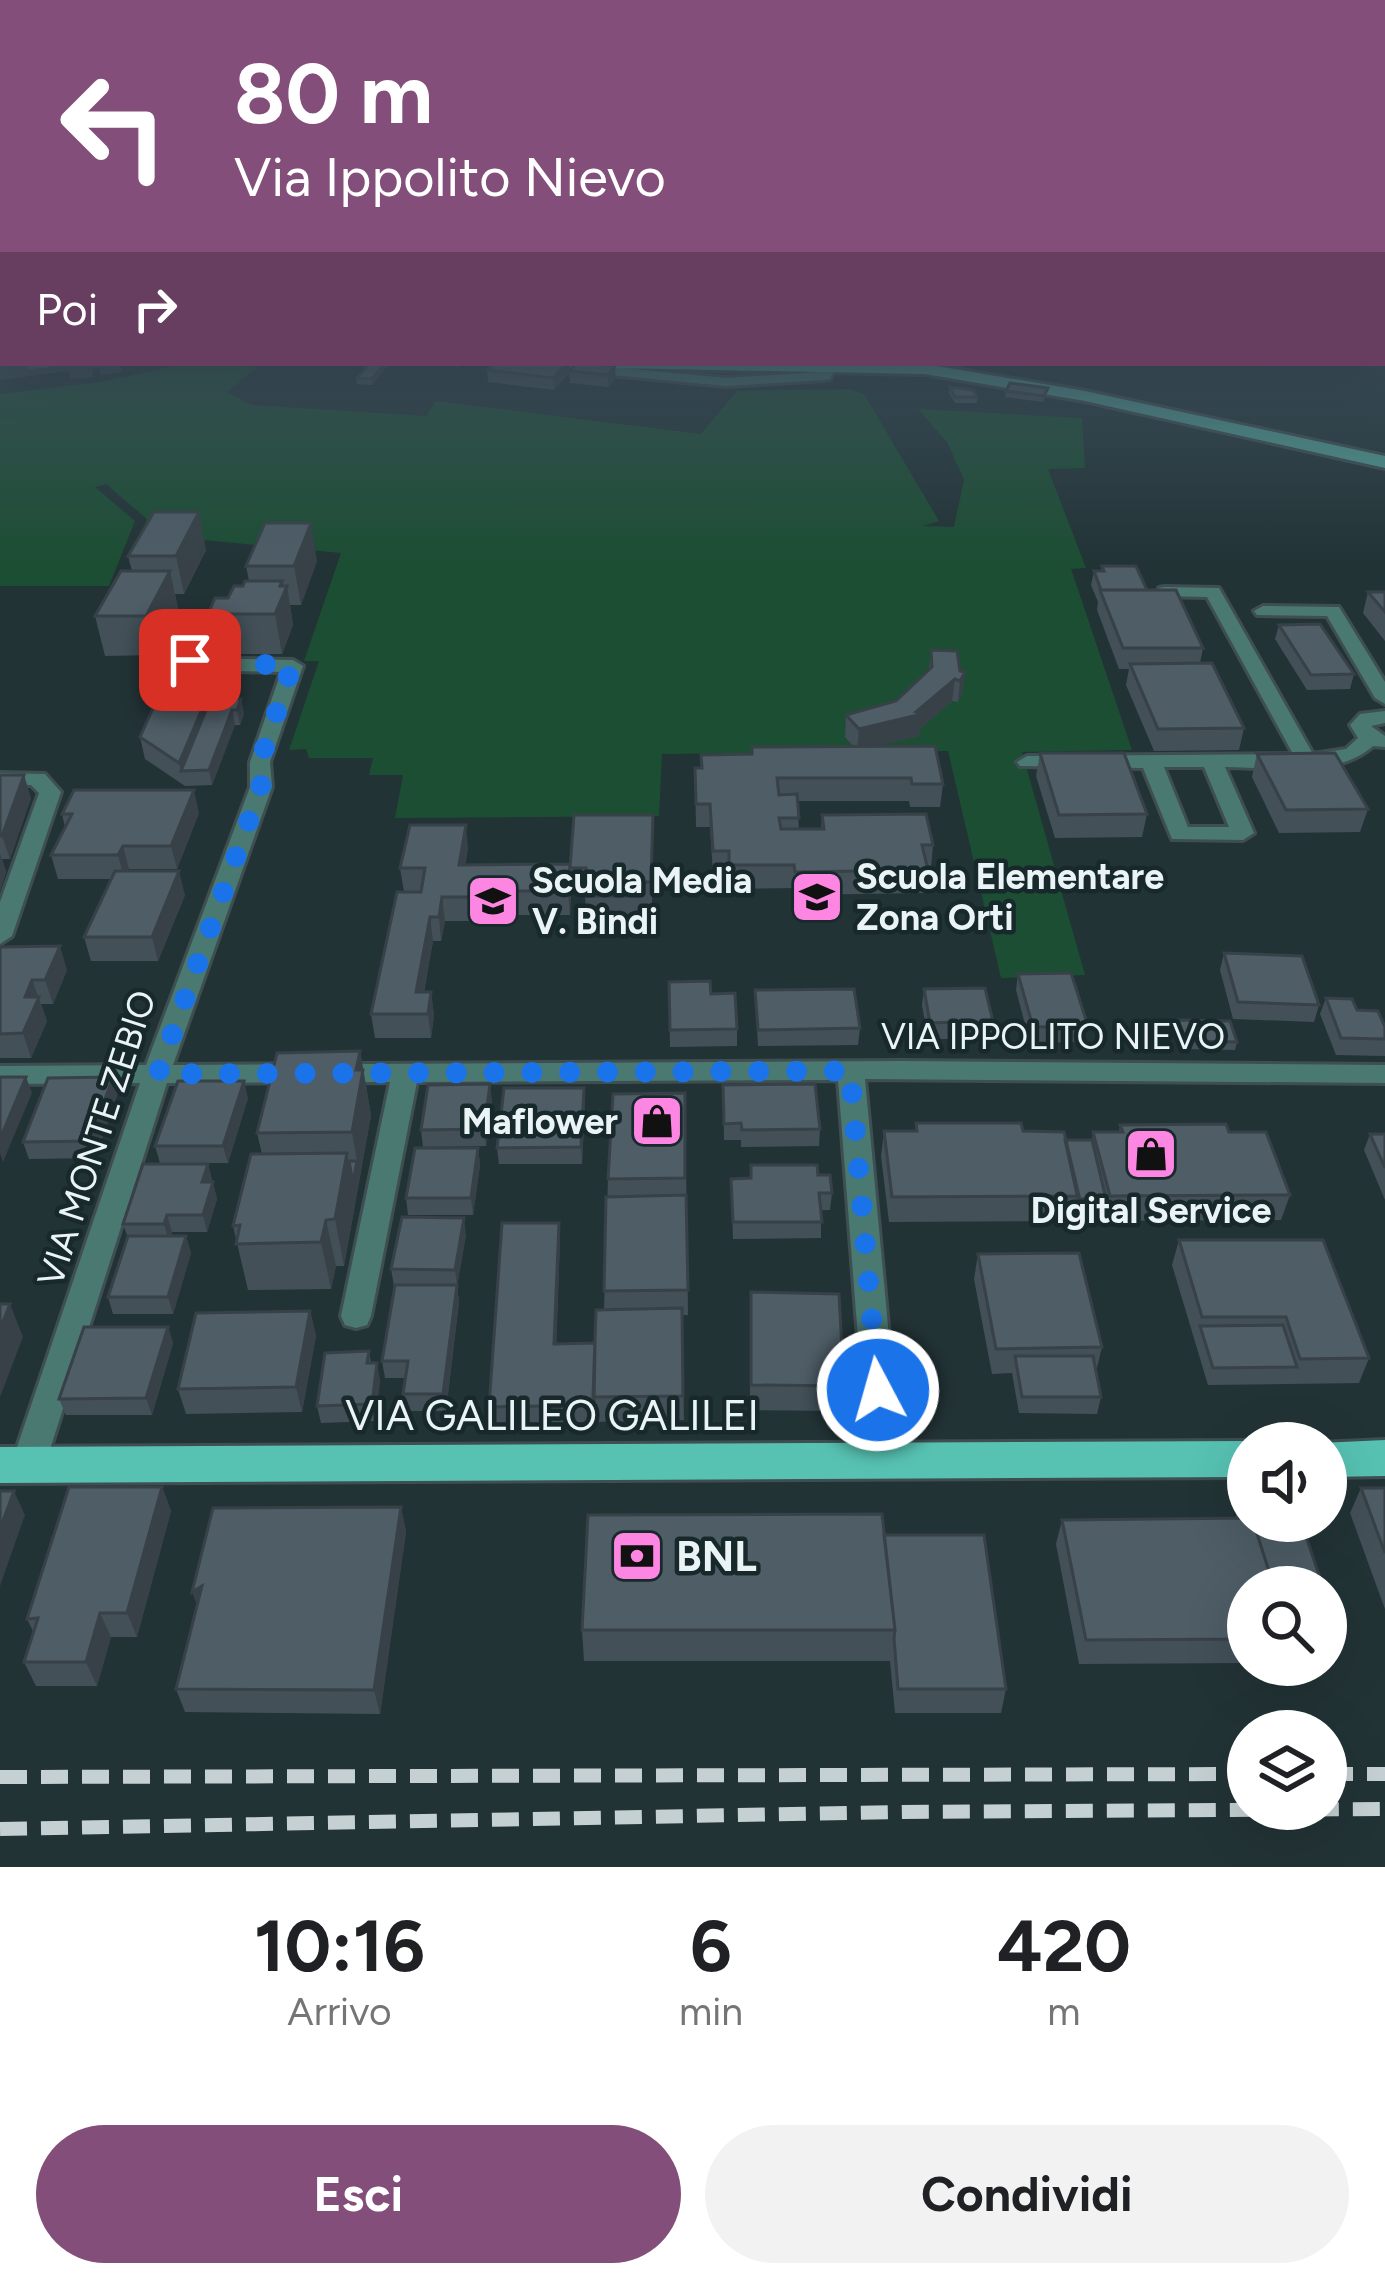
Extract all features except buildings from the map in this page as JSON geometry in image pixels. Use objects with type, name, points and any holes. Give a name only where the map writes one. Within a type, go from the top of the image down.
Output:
[{"type":"main road","points":[[1055,391],[1385,463]]},
{"type":"main road","points":[[1347,1459],[1385,1458]]},
{"type":"main road","name":"VIA GALILEO GALILEI","points":[[14,1465],[1227,1459]]},
{"type":"street","points":[[1165,592],[1214,592],[1307,761]]},
{"type":"street","points":[[1263,611],[1333,611],[1385,698]]},
{"type":"street","name":"VIA MONTE ZEBIO","points":[[14,1465],[261,787],[260,762],[292,666],[195,664],[192,656]]},
{"type":"street","points":[[1027,762],[1344,757],[1377,740],[1360,729],[1362,721],[1385,717]]},
{"type":"street","points":[[1151,761],[1180,834],[1243,833],[1212,760]]},
{"type":"street","points":[[0,779],[37,779],[50,792],[0,936]]},
{"type":"street","points":[[850,1071],[884,1463]]},
{"type":"street","points":[[356,1316],[405,1074]]},
{"type":"street","name":"VIA IPPOLITO NIEVO","points":[[0,1075],[1385,1074]]},
{"type":"green space","points":[[228,391],[251,405],[426,416],[436,401],[701,434],[737,391],[855,391],[864,394],[939,521],[923,526],[954,527],[964,480],[947,442],[918,409],[1082,418],[1085,468],[1048,469],[1086,568],[1071,569],[1132,750],[1022,752],[1085,975],[1001,978],[948,751],[662,754],[659,816],[395,818],[403,775],[369,775],[373,758],[309,758],[306,749],[289,750],[319,661],[304,661],[341,553],[141,534],[147,519],[106,484],[95,487],[135,521],[109,586],[0,586],[0,394]]},
{"type":"railway","points":[[0,1777],[1227,1774]]},
{"type":"railway","points":[[1347,1774],[1385,1774]]},
{"type":"railway","points":[[0,1829],[902,1812],[1385,1809]]},
{"type":"place","name":"Scuola Elementare Zona Orti","points":[[817,897]]},
{"type":"place","name":"Scuola Media V. Bindi","points":[[493,901]]},
{"type":"place","name":"Maflower","points":[[657,1121]]},
{"type":"place","name":"Digital Service","points":[[1151,1154]]},
{"type":"place","name":"BNL","points":[[637,1556]]},
{"type":"route","points":[[190,660],[195,664],[292,666],[260,762],[261,787],[158,1074],[850,1071],[878,1390]]}]
